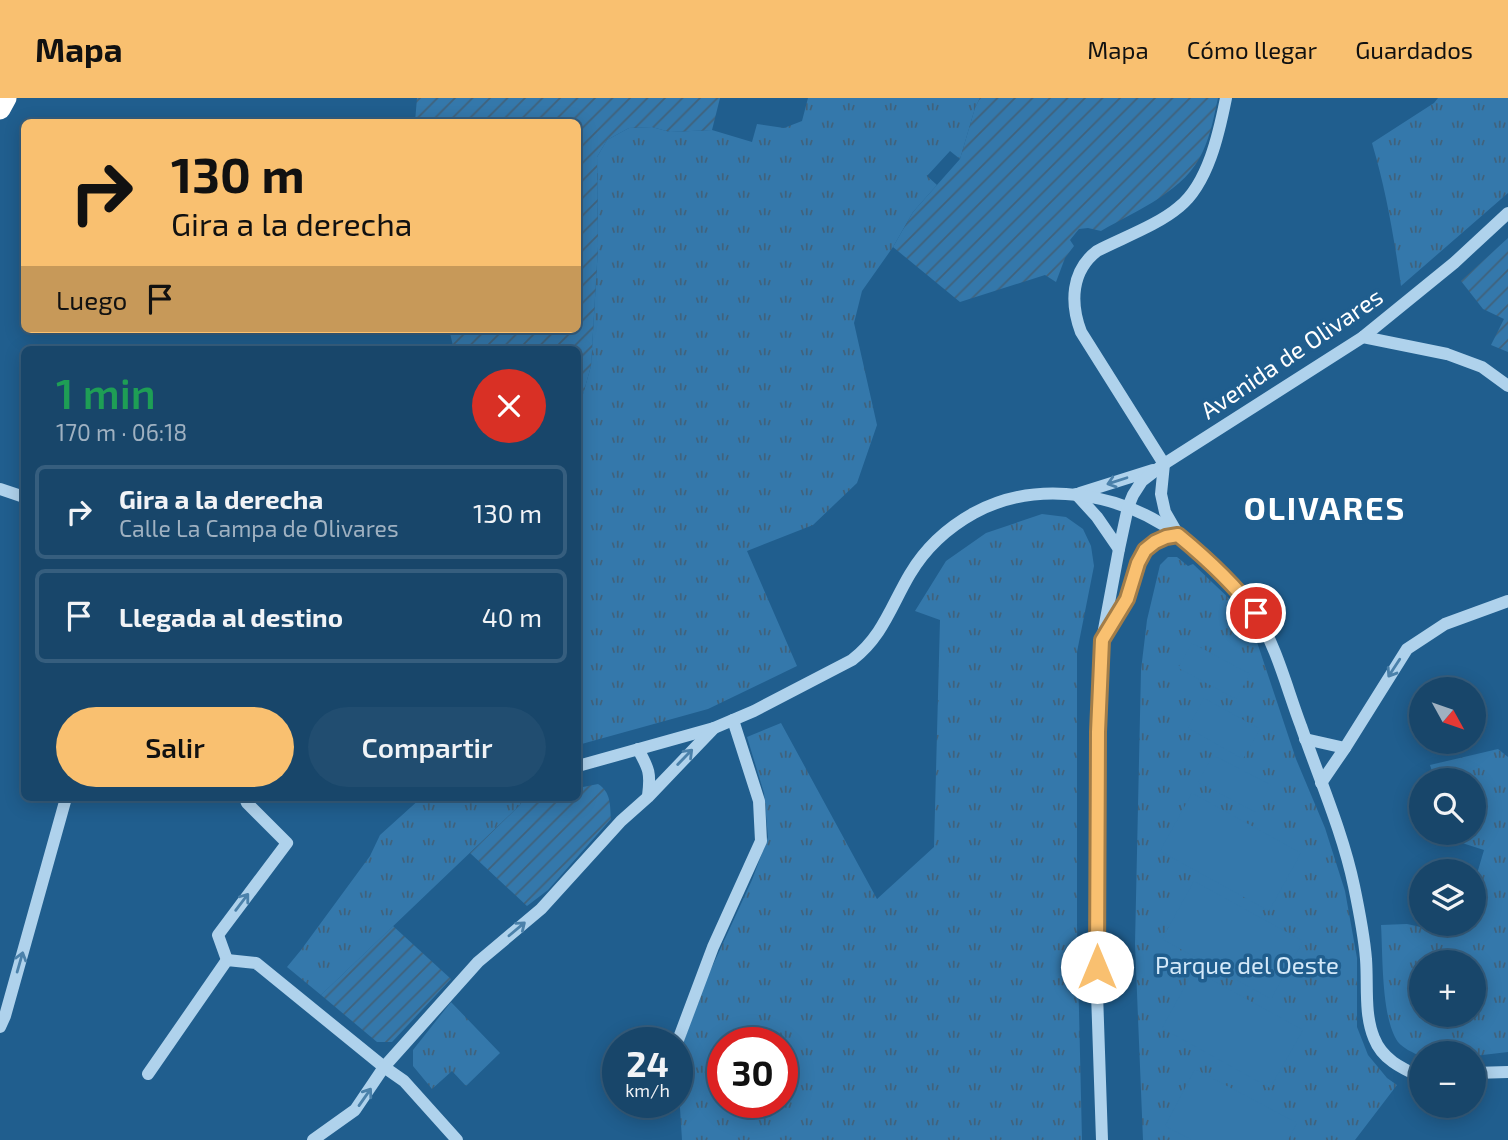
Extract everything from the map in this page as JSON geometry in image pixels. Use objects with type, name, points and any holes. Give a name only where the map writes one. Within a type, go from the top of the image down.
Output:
[{"type":"highway","points":[[0,109],[6,98]]},
{"type":"street","points":[[1178,535],[1165,512],[1161,494],[1161,466],[1081,332],[1075,316],[1074,293],[1088,258],[1164,217],[1189,197],[1201,181],[1226,98]]},
{"type":"street","name":"Avenida de Olivares","points":[[1161,466],[1363,337],[1454,263],[1508,213]]},
{"type":"street","points":[[1363,337],[1447,354],[1482,368],[1508,386]]},
{"type":"street","points":[[1076,494],[1161,466]]},
{"type":"street","points":[[1101,1140],[1097,928],[1098,732],[1102,640],[1128,507],[1142,481],[1161,466]]},
{"type":"street","points":[[0,489],[21,496]]},
{"type":"street","points":[[581,765],[714,728],[809,684],[852,660],[872,642],[887,621],[911,574],[934,542],[962,520],[988,506],[1044,494],[1076,494],[1097,497],[1128,507],[1178,535],[1242,595],[1256,613],[1272,647],[1344,848],[1354,884],[1366,960],[1369,1024],[1373,1036],[1377,1045],[1397,1066],[1409,1072]]},
{"type":"street","points":[[1076,494],[1097,517],[1119,549]]},
{"type":"street","points":[[1102,640],[1127,599],[1145,550],[1166,537],[1178,535]]},
{"type":"street","points":[[1321,783],[1407,649],[1445,624],[1508,601]]},
{"type":"street","points":[[683,1027],[713,947],[761,841],[759,802],[733,720]]},
{"type":"street","points":[[313,1140],[355,1110],[384,1067],[478,962],[541,909],[621,821],[648,797],[714,728]]},
{"type":"street","points":[[1305,739],[1345,748]]},
{"type":"street","points":[[638,749],[650,778],[648,797]]},
{"type":"street","points":[[0,1027],[65,801]]},
{"type":"street","points":[[227,960],[218,935],[286,843],[246,801]]},
{"type":"street","points":[[227,960],[256,963],[404,1081],[457,1140]]},
{"type":"street","points":[[148,1074],[227,960]]},
{"type":"street","points":[[1486,1073],[1508,1072]]},
{"type":"green space","points":[[417,98],[720,98],[712,130],[670,132],[652,127],[629,128],[607,140],[597,157],[598,247],[591,366],[581,401],[581,346],[453,346],[450,333],[581,333],[581,119],[415,119]]},
{"type":"green space","points":[[808,98],[980,98],[960,159],[950,151],[927,176],[937,185],[913,212],[893,247],[862,291],[854,323],[877,425],[857,483],[813,525],[747,551],[797,666],[708,709],[581,744],[581,401],[591,366],[598,247],[597,157],[607,140],[629,128],[652,127],[670,132],[712,130],[752,142],[757,124],[784,128],[802,121]]},
{"type":"green space","points":[[980,98],[1218,98],[1206,145],[1185,177],[1145,207],[1101,231],[1079,229],[1070,240],[1074,246],[1065,258],[1056,282],[1045,275],[960,302],[893,247],[913,212],[960,159]]},
{"type":"green space","points":[[1438,98],[1508,98],[1508,193],[1401,286],[1389,214],[1372,143]]},
{"type":"green space","points":[[1508,238],[1508,352],[1491,345],[1504,319],[1483,309],[1461,281]]},
{"type":"green space","points":[[1042,514],[1066,517],[1083,529],[1091,546],[1094,566],[1077,652],[1077,925],[1082,1140],[682,1140],[681,1118],[693,1118],[693,1027],[689,1027],[706,980],[752,880],[768,837],[764,793],[747,737],[781,723],[877,899],[934,847],[940,620],[915,611],[946,561],[986,533]]},
{"type":"green space","name":"Parque del Oeste","points":[[1168,557],[1177,557],[1188,566],[1193,564],[1236,605],[1256,639],[1296,759],[1325,828],[1345,891],[1357,958],[1357,1027],[1368,1055],[1387,1078],[1397,1085],[1355,1140],[1143,1140],[1135,944],[1141,670],[1147,620],[1160,565]]},
{"type":"green space","points":[[1192,643],[1250,674],[1236,699],[1178,668]]},
{"type":"green space","points":[[1204,698],[1260,729],[1243,759],[1188,728]]},
{"type":"green space","points":[[1498,749],[1508,757],[1508,1052],[1486,1055],[1486,1041],[1409,1041],[1409,1050],[1398,1042],[1388,1018],[1381,925],[1409,924],[1409,936],[1486,936],[1486,859],[1481,859],[1484,850],[1468,845],[1486,845],[1486,768],[1431,768],[1430,765],[1486,754]]},
{"type":"green space","points":[[1213,755],[1271,785],[1257,813],[1198,782]]},
{"type":"green space","points":[[598,784],[602,787],[608,795],[611,819],[548,890],[527,906],[470,853],[521,801],[581,801],[581,787]]},
{"type":"green space","points":[[1192,793],[1301,853],[1269,911],[1160,851]]},
{"type":"green space","points":[[418,801],[521,801],[321,995],[287,967],[370,856],[380,835]]},
{"type":"green space","points":[[1194,881],[1303,941],[1271,999],[1162,939]]},
{"type":"green space","points":[[393,926],[451,979],[392,1042],[377,1042],[321,995]]},
{"type":"green space","points":[[1194,970],[1303,1030],[1270,1088],[1162,1028]]},
{"type":"green space","points":[[451,1002],[500,1053],[466,1086],[452,1071],[432,1089],[413,1066],[413,1050]]},
{"type":"green space","points":[[1195,1069],[1297,1123],[1288,1140],[1192,1140],[1165,1126]]},
{"type":"district","name":"OLIVARES","points":[[1325,509]]},
{"type":"route","points":[[1097,967],[1098,732],[1102,640],[1127,599],[1145,550],[1166,537],[1178,535],[1189,544],[1242,595],[1256,613]]}]
